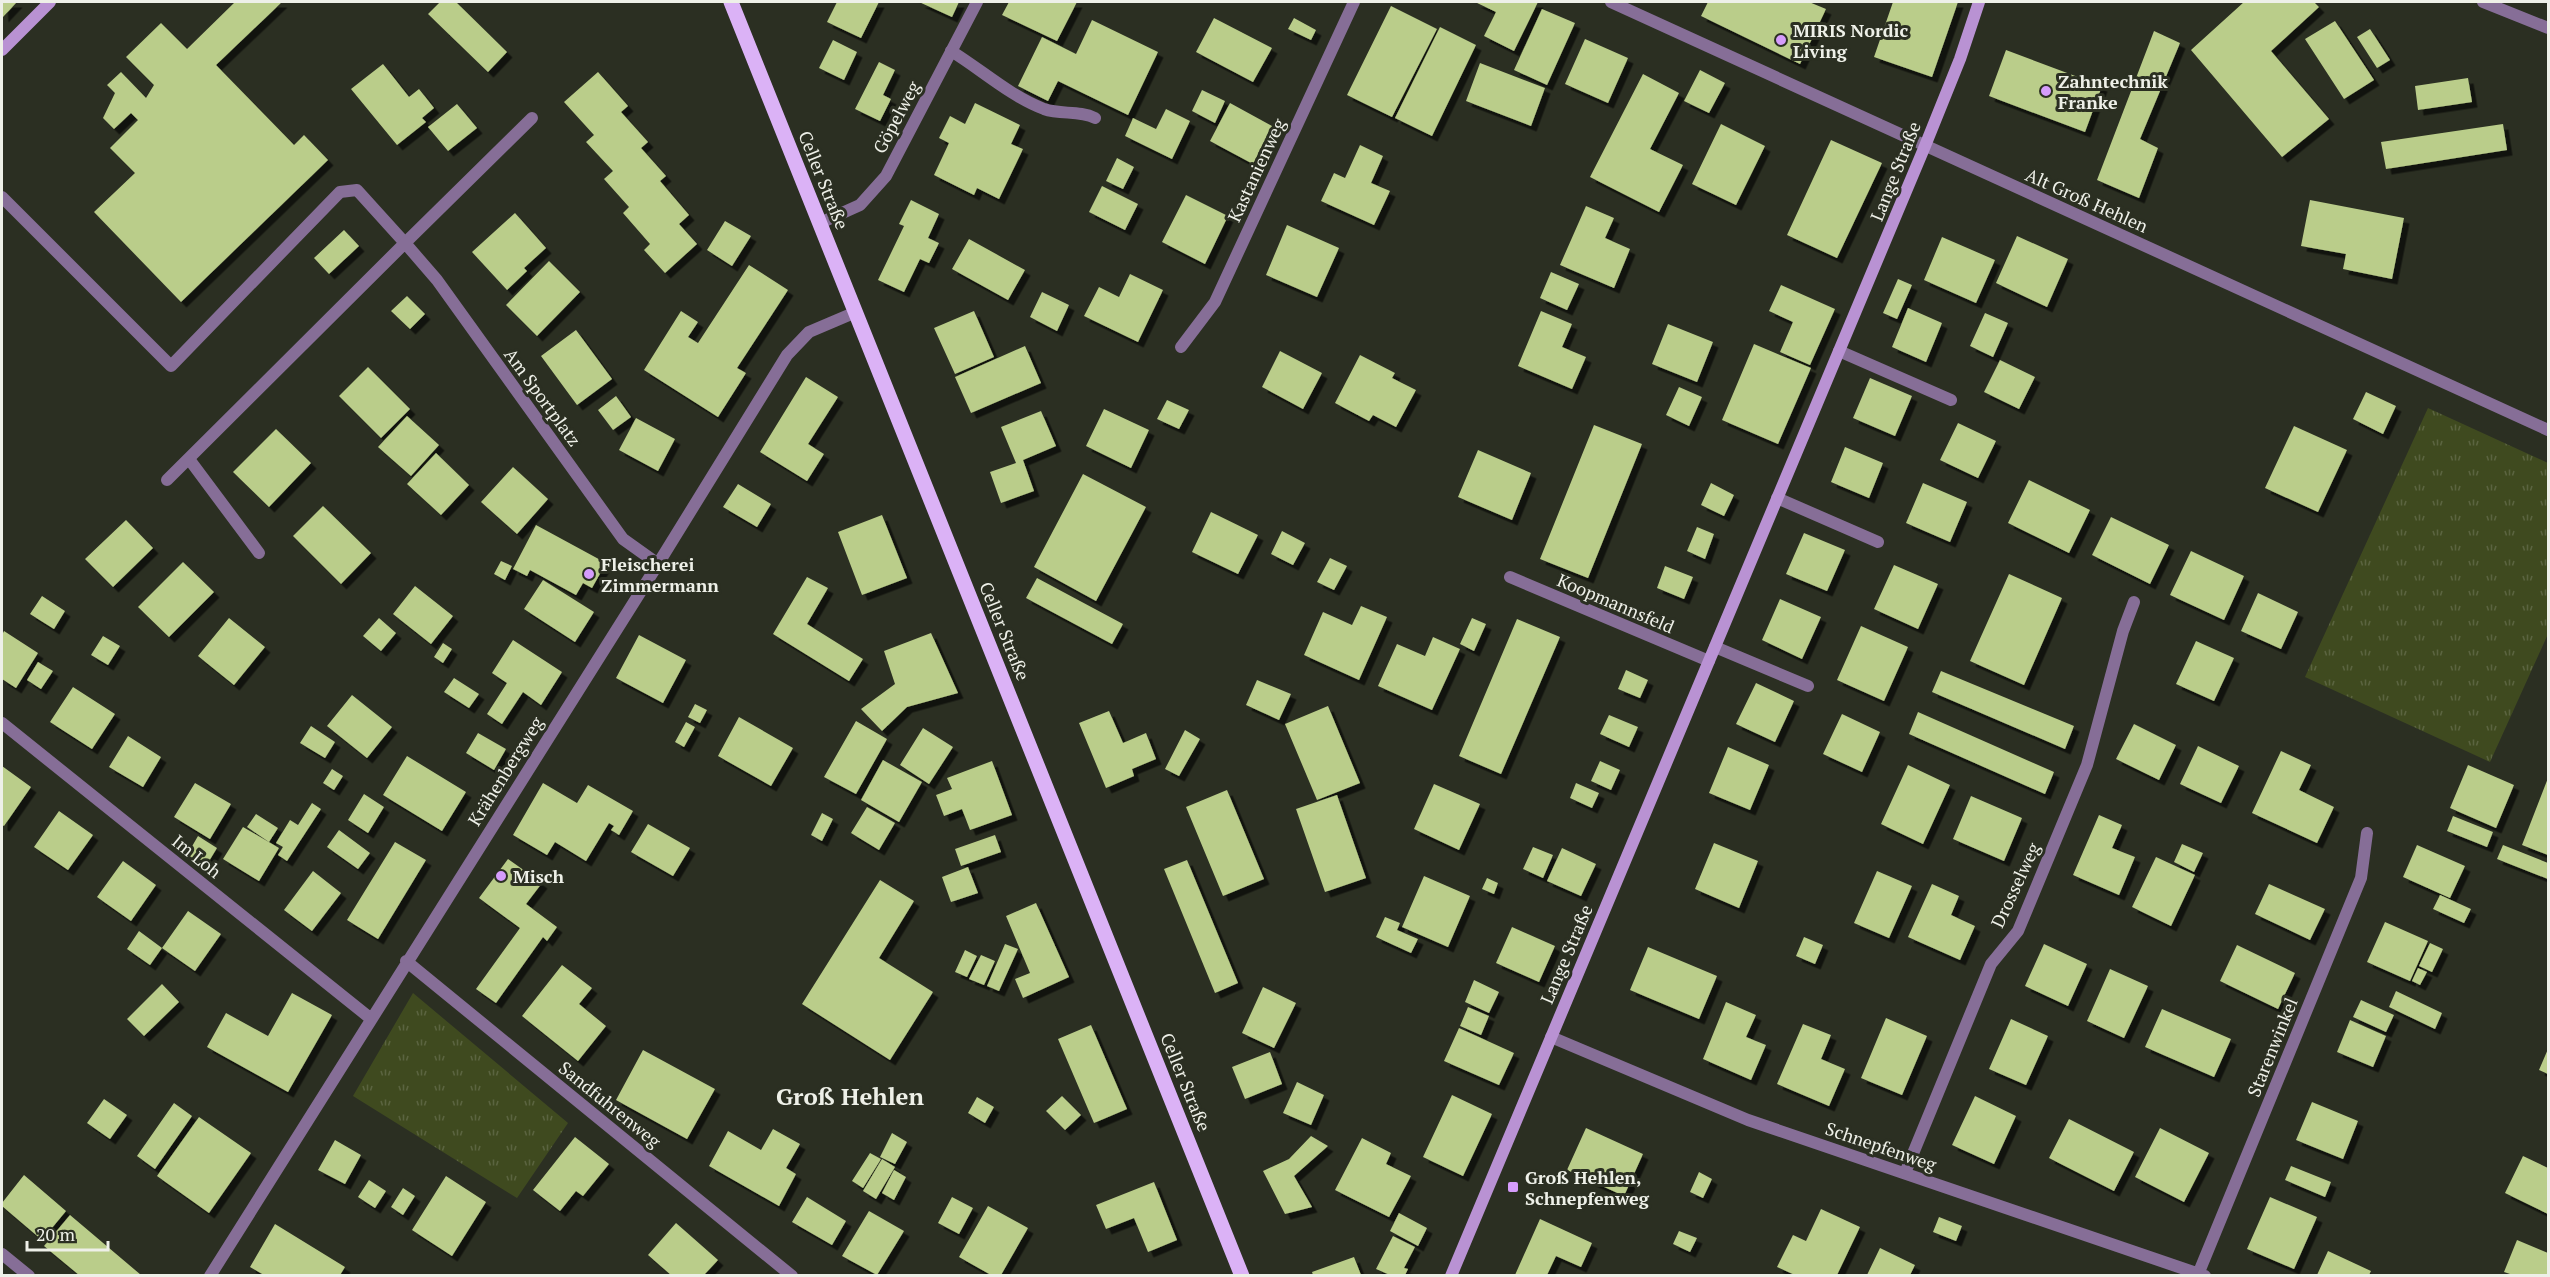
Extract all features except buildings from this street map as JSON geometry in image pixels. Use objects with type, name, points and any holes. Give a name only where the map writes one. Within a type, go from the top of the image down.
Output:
[{"type":"main road","points":[[2,50],[50,2]]},
{"type":"main road","name":"Celler Straße","points":[[731,2],[1242,1275]]},
{"type":"main road","name":"Lange Straße","points":[[1451,1275],[1925,146],[1960,58],[1979,2]]},
{"type":"street","name":"Göpelweg","points":[[820,223],[860,205],[886,176],[978,2]]},
{"type":"street","name":"Kastanienweg","points":[[1181,347],[1215,302],[1353,2]]},
{"type":"street","name":"Alt Groß Hehlen","points":[[1611,2],[2548,430]]},
{"type":"street","points":[[2483,2],[2548,28]]},
{"type":"street","points":[[951,51],[1026,101],[1061,114],[1086,114],[1095,118]]},
{"type":"street","points":[[167,480],[532,118]]},
{"type":"street","name":"Am Sportplatz","points":[[2,197],[171,366],[340,192],[357,190],[437,280],[623,539],[658,564]]},
{"type":"street","name":"Krähenbergweg","points":[[210,1275],[787,355],[809,332],[855,312]]},
{"type":"street","points":[[1839,351],[1951,400]]},
{"type":"street","points":[[189,459],[259,553]]},
{"type":"street","points":[[1778,498],[1878,542]]},
{"type":"street","name":"Koopmannsfeld","points":[[1510,577],[1709,661]]},
{"type":"street","name":"Drosselweg","points":[[1905,1173],[1991,964],[2018,931],[2087,765],[2123,631],[2134,602]]},
{"type":"street","points":[[1715,647],[1808,686]]},
{"type":"street","name":"Im Loh","points":[[2,723],[370,1018]]},
{"type":"street","name":"Starenwinkel","points":[[2202,1274],[2361,878],[2367,833]]},
{"type":"street","name":"Sandfuhrenweg","points":[[406,961],[792,1275]]},
{"type":"street","name":"Schnepfenweg","points":[[1551,1037],[1748,1120],[2202,1274]]},
{"type":"street","points":[[2,1254],[29,1275]]},
{"type":"green space","points":[[2428,408],[2548,463],[2548,634],[2490,762],[2305,677]]},
{"type":"green space","points":[[413,993],[568,1123],[517,1198],[353,1096]]},
{"type":"place","name":"MIRIS Nordic Living","points":[[1781,40]]},
{"type":"place","name":"Zahntechnik Franke","points":[[2046,91]]},
{"type":"place","name":"Fleischerei Zimmermann","points":[[589,574]]},
{"type":"place","name":"Misch","points":[[501,876]]},
{"type":"place","name":"Groß Hehlen, Schnepfenweg","points":[[1513,1187]]},
{"type":"district","name":"Groß Hehlen","points":[[850,1096]]}]
